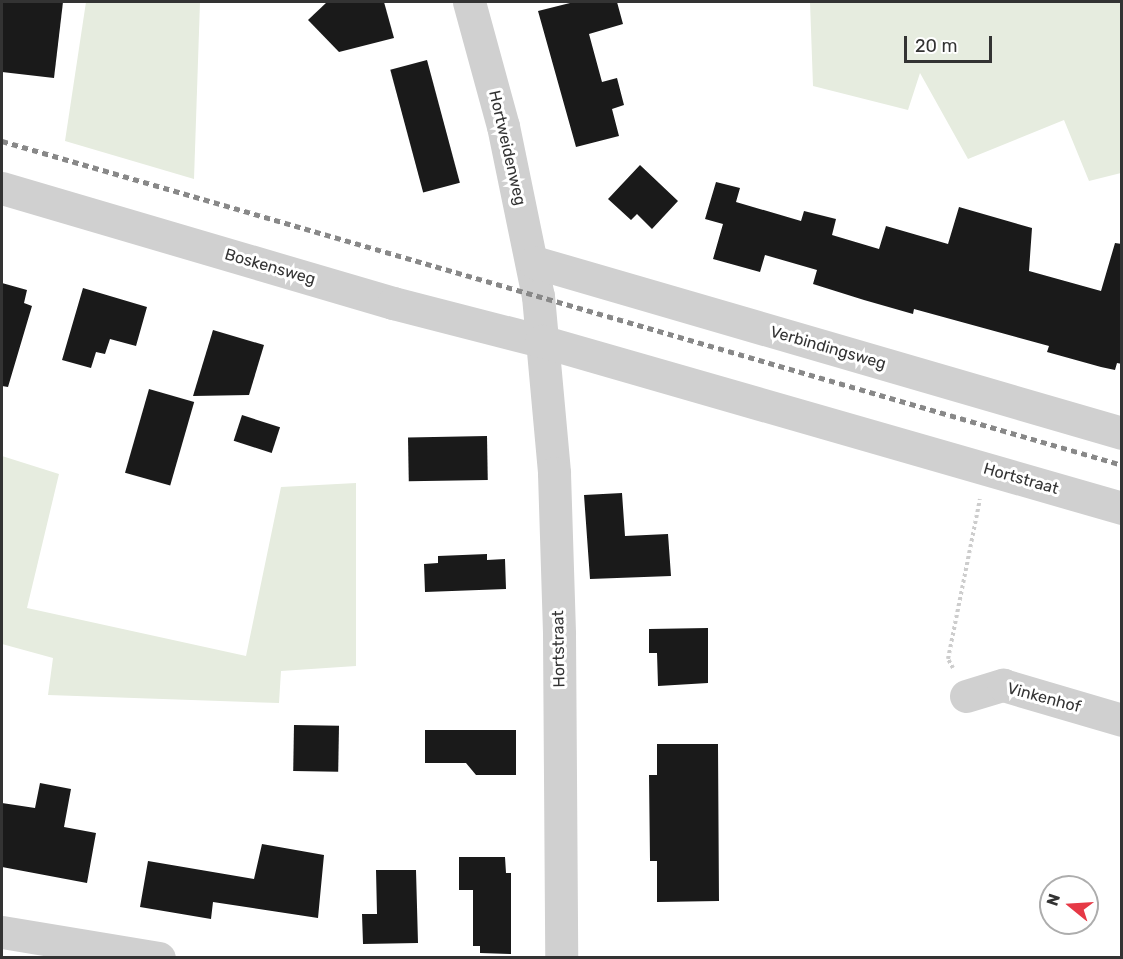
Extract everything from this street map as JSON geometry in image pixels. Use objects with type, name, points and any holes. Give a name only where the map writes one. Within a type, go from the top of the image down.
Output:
[{"type":"street","name":"Hortweidenweg","points":[[469,2],[503,126],[534,262],[538,296]]},
{"type":"street","name":"Boskensweg","points":[[2,188],[393,303],[541,342]]},
{"type":"street","name":"Verbindingsweg","points":[[534,262],[1122,433]]},
{"type":"street","name":"Hortstraat","points":[[538,296],[554,473],[559,634],[561,957]]},
{"type":"street","name":"Hortstraat","points":[[541,342],[1122,508]]},
{"type":"street","points":[[545,377],[580,369],[983,484]]},
{"type":"street","name":"Vinkenhof","points":[[966,696],[1003,685],[1122,720]]},
{"type":"street","points":[[2,932],[159,957]]},
{"type":"path","points":[[966,696],[948,658],[983,484]]},
{"type":"shaded area","points":[[86,2],[200,2],[194,179],[65,141]]},
{"type":"shaded area","points":[[810,2],[1121,2],[1121,173],[1089,181],[1064,120],[968,159],[920,73],[908,110],[813,86]]},
{"type":"shaded area","points":[[2,456],[59,474],[27,608],[246,656],[281,487],[356,483],[356,666],[281,671],[279,703],[48,695],[53,658],[2,644]]},
{"type":"building","points":[[2,2],[63,2],[54,78],[2,72]]},
{"type":"building","points":[[327,2],[384,2],[394,38],[339,52],[308,20]]},
{"type":"building","points":[[574,2],[617,2],[623,24],[589,34],[602,82],[617,78],[624,105],[612,109],[619,136],[576,147],[538,11]]},
{"type":"building","points":[[427,60],[460,183],[423,193],[390,70]]},
{"type":"building","points":[[640,165],[678,201],[652,229],[637,214],[631,220],[608,199]]},
{"type":"building","points":[[716,182],[740,188],[736,202],[801,221],[804,211],[836,219],[832,235],[879,249],[886,226],[948,244],[959,207],[1032,228],[1029,271],[1101,291],[1115,243],[1122,244],[1122,364],[1117,363],[1115,370],[1101,367],[1047,352],[1049,346],[914,309],[913,314],[864,300],[813,284],[817,270],[765,255],[760,272],[713,259],[723,224],[705,219]]},
{"type":"building","points":[[2,283],[27,290],[24,303],[32,306],[8,387],[2,386]]},
{"type":"building","points":[[83,288],[147,307],[136,346],[110,339],[105,354],[96,352],[91,368],[62,360]]},
{"type":"building","points":[[213,330],[264,345],[249,395],[193,396]]},
{"type":"building","points":[[149,389],[194,402],[170,486],[125,473]]},
{"type":"building","points":[[242,415],[280,427],[272,453],[234,441]]},
{"type":"building","points":[[487,436],[488,480],[409,481],[408,437]]},
{"type":"building","points":[[622,493],[625,536],[668,534],[671,576],[590,579],[584,495]]},
{"type":"building","points":[[487,554],[487,560],[505,559],[506,589],[425,592],[424,564],[438,563],[438,556]]},
{"type":"building","points":[[708,628],[708,683],[658,686],[657,653],[649,653],[649,629]]},
{"type":"building","points":[[294,725],[339,726],[338,772],[293,771]]},
{"type":"building","points":[[425,730],[516,730],[516,775],[476,775],[466,763],[425,763]]},
{"type":"building","points":[[657,744],[718,744],[719,901],[657,902],[657,861],[650,861],[649,775],[657,775]]},
{"type":"building","points":[[40,783],[71,789],[64,827],[96,833],[87,883],[2,867],[2,803],[35,808]]},
{"type":"building","points":[[262,844],[324,855],[318,918],[213,902],[211,919],[140,907],[148,861],[254,879]]},
{"type":"building","points":[[459,857],[505,857],[506,873],[511,873],[511,954],[480,953],[480,946],[473,946],[473,890],[459,890]]},
{"type":"building","points":[[376,870],[416,870],[418,943],[363,944],[362,914],[377,914]]},
{"type":"railway","points":[[2,141],[1122,465]]}]
